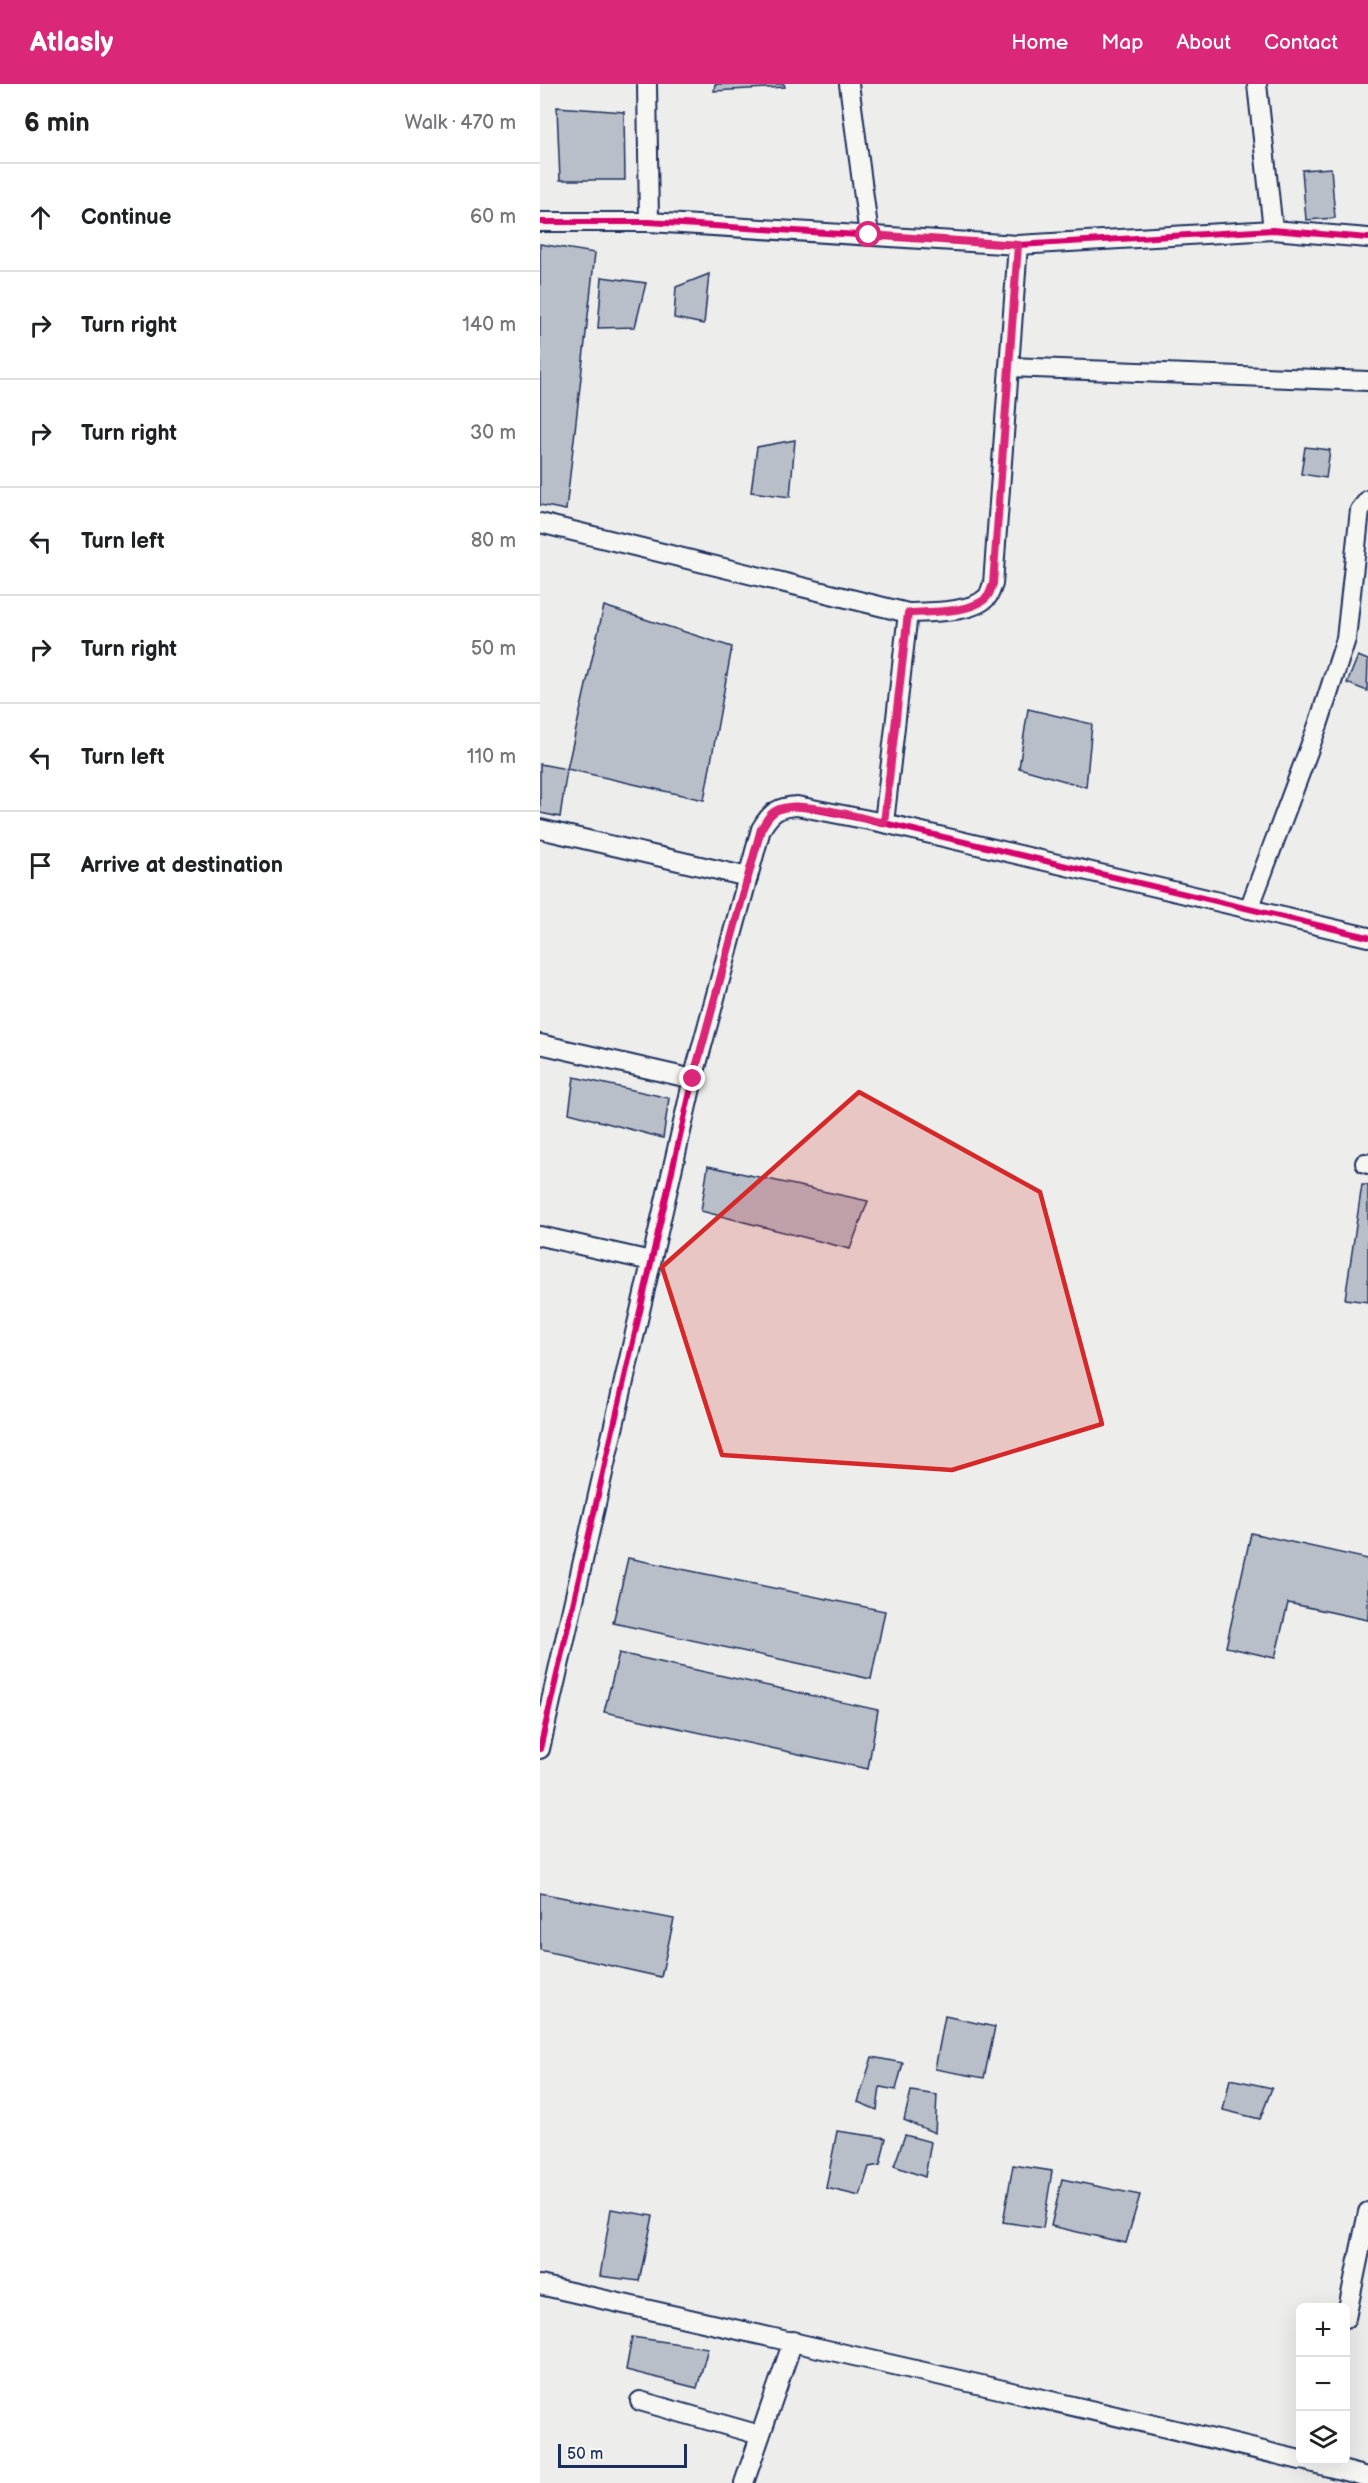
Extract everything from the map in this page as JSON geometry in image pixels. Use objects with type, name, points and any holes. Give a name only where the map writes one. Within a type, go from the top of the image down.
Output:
[{"type":"street","points":[[646,84],[649,222]]},
{"type":"street","points":[[849,84],[869,235]]},
{"type":"street","points":[[1257,84],[1273,230]]},
{"type":"street","points":[[540,222],[649,222],[1018,245],[1273,230],[1368,238]]},
{"type":"street","points":[[540,524],[908,613],[963,608],[980,603],[988,596],[993,584],[1018,245]]},
{"type":"street","points":[[1009,368],[1368,381]]},
{"type":"street","points":[[1249,909],[1318,725],[1346,639],[1360,510],[1368,500]]},
{"type":"street","points":[[884,823],[908,613]]},
{"type":"street","points":[[540,1749],[693,1079],[761,829],[768,817],[783,807],[798,806],[884,823],[1368,937]]},
{"type":"street","points":[[540,829],[748,877]]},
{"type":"street","points":[[540,1044],[693,1079]]},
{"type":"street","points":[[540,1236],[651,1261]]},
{"type":"street","points":[[1349,2303],[1368,2212]]},
{"type":"street","points":[[540,2285],[700,2323],[793,2341],[1296,2458]]},
{"type":"street","points":[[744,2483],[793,2341]]},
{"type":"street","points":[[640,2401],[760,2435]]},
{"type":"street","points":[[1323,2465],[1368,2477]]},
{"type":"highlighted area","points":[[859,1092],[1040,1192],[1102,1424],[952,1470],[722,1455],[662,1267]]},
{"type":"building","points":[[715,84],[784,84],[785,87],[714,91]]},
{"type":"building","points":[[557,107],[624,112],[625,180],[560,180]]},
{"type":"building","points":[[1331,168],[1335,218],[1306,220],[1302,170]]},
{"type":"building","points":[[540,244],[595,253],[566,510],[540,505]]},
{"type":"building","points":[[709,274],[704,324],[674,318],[676,287]]},
{"type":"building","points":[[602,277],[646,283],[635,327],[598,328]]},
{"type":"building","points":[[795,440],[790,497],[751,492],[757,447]]},
{"type":"building","points":[[1305,447],[1330,450],[1326,478],[1301,474]]},
{"type":"building","points":[[604,606],[732,647],[704,800],[567,769]]},
{"type":"building","points":[[1358,656],[1368,660],[1367,691],[1347,683]]},
{"type":"building","points":[[1028,709],[1092,724],[1086,787],[1019,768]]},
{"type":"building","points":[[540,764],[567,769],[560,817],[540,813]]},
{"type":"building","points":[[574,1077],[669,1098],[663,1138],[569,1113]]},
{"type":"building","points":[[708,1166],[868,1201],[850,1249],[701,1211]]},
{"type":"building","points":[[1362,1185],[1368,1185],[1368,1302],[1345,1299]]},
{"type":"building","points":[[1251,1533],[1368,1559],[1368,1620],[1288,1603],[1275,1658],[1226,1647]]},
{"type":"building","points":[[628,1558],[885,1611],[871,1679],[613,1623]]},
{"type":"building","points":[[619,1653],[878,1710],[868,1769],[604,1712]]},
{"type":"building","points":[[540,1893],[674,1919],[661,1977],[540,1950]]},
{"type":"building","points":[[945,2016],[995,2027],[984,2078],[935,2069]]},
{"type":"building","points":[[872,2057],[903,2063],[896,2090],[880,2087],[877,2110],[858,2102]]},
{"type":"building","points":[[1230,2079],[1272,2088],[1260,2119],[1223,2110]]},
{"type":"building","points":[[911,2091],[937,2095],[935,2133],[904,2120]]},
{"type":"building","points":[[837,2131],[886,2138],[880,2165],[869,2167],[860,2196],[826,2188]]},
{"type":"building","points":[[905,2135],[931,2142],[925,2177],[894,2166]]},
{"type":"building","points":[[1013,2165],[1052,2171],[1043,2228],[1003,2222]]},
{"type":"building","points":[[1062,2179],[1140,2195],[1126,2243],[1051,2226]]},
{"type":"building","points":[[611,2209],[653,2216],[639,2281],[600,2276]]},
{"type":"building","points":[[632,2337],[708,2348],[697,2388],[626,2370]]},
{"type":"cycle path","points":[[540,222],[649,222],[1018,245],[1273,230],[1368,238]]},
{"type":"cycle path","points":[[540,1749],[693,1079],[761,829],[768,818],[780,809],[797,806],[884,823],[1368,937]]},
{"type":"route","points":[[693,1079],[761,829],[768,817],[783,807],[798,806],[884,823],[908,613],[963,608],[980,603],[988,596],[993,584],[1018,245],[869,235]]}]
